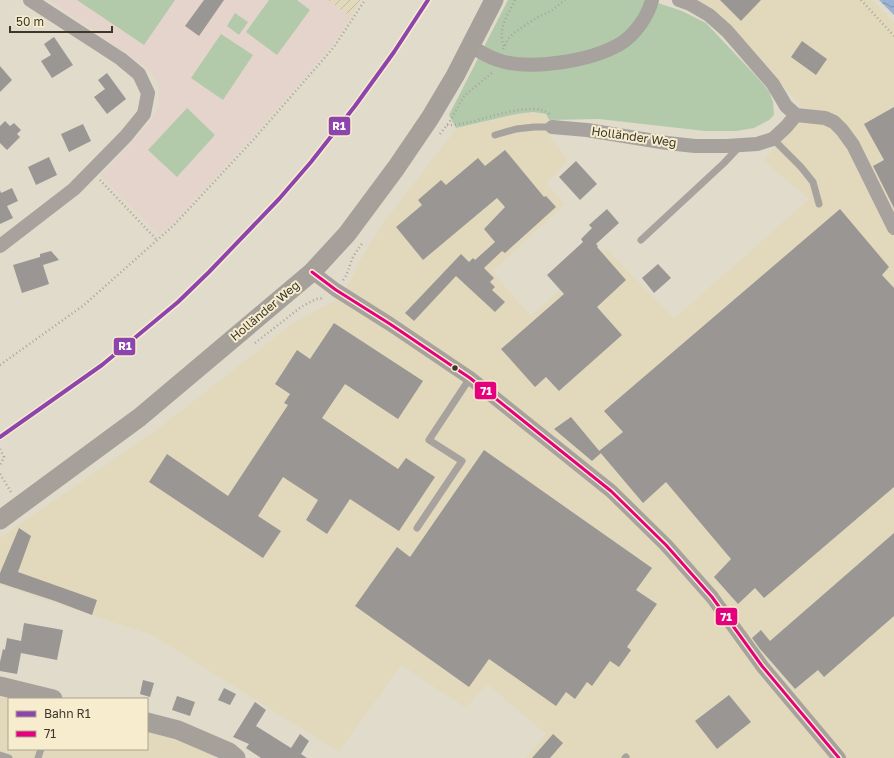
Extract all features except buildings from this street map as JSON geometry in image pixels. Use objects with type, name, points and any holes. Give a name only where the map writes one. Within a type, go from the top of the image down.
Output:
[{"type":"main road","name":"Holländer Weg","points":[[0,520],[140,417],[312,272],[347,234],[401,161],[430,118],[455,76],[494,0]]},
{"type":"main road","points":[[0,686],[49,698]]},
{"type":"main road","points":[[148,722],[178,730],[229,752],[236,758]]},
{"type":"street","points":[[0,246],[74,189],[126,136],[144,114],[148,93],[139,74],[121,60],[30,0]]},
{"type":"street","points":[[470,46],[498,60],[514,63],[551,64],[585,58],[606,51],[626,40],[644,18],[652,0]]},
{"type":"street","points":[[679,0],[690,4],[709,15],[727,31],[773,84],[786,106],[796,115],[825,118],[834,122],[842,130],[853,145],[894,228]]},
{"type":"street","name":"Holländer Weg","points":[[552,127],[587,130],[694,146],[727,146],[757,144],[773,139],[796,115]]},
{"type":"street","points":[[312,272],[336,290],[390,324],[470,378],[611,491],[666,545],[712,597],[762,666],[839,758]]},
{"type":"lane","name":"Holländer Weg","points":[[495,135],[516,129],[552,127]]},
{"type":"lane","points":[[773,139],[801,167],[813,182],[819,204]]},
{"type":"lane","points":[[641,240],[724,163],[741,145]]},
{"type":"lane","points":[[417,528],[462,461],[429,440],[470,378]]},
{"type":"lane","points":[[0,755],[9,758]]},
{"type":"path","points":[[0,365],[84,305],[174,225],[264,127],[334,47],[365,0]]},
{"type":"path","points":[[504,46],[502,40],[503,24],[515,0]]},
{"type":"path","points":[[861,0],[894,36]]},
{"type":"path","points":[[447,124],[460,124],[515,111],[531,109],[547,112],[552,121],[552,127]]},
{"type":"path","points":[[91,171],[157,240]]},
{"type":"path","points":[[0,449],[4,457],[0,466]]},
{"type":"path","points":[[0,474],[20,506]]},
{"type":"shaded area","points":[[49,0],[326,0],[351,17],[332,46],[253,136],[174,222],[159,235],[101,176],[150,122],[159,106],[159,83],[147,68]]},
{"type":"shaded area","points":[[327,0],[360,0],[351,17]]},
{"type":"shaded area","points":[[692,0],[872,0],[894,23],[894,758],[526,758],[546,734],[487,684],[466,708],[401,665],[339,752],[152,635],[0,585],[0,538],[162,426],[296,321],[335,301],[352,279],[360,260],[384,222],[456,129],[533,112],[545,115],[548,121],[551,139],[568,160],[546,184],[565,204],[492,272],[531,316],[606,248],[674,319],[809,199],[764,161],[803,108],[729,25]]},
{"type":"shaded area","points":[[0,694],[18,698],[8,698],[8,750],[148,750],[148,728],[179,735],[215,758],[0,758]]},
{"type":"green space","points":[[77,0],[175,0],[144,45]]},
{"type":"green space","points":[[269,0],[297,0],[310,10],[277,55],[246,32]]},
{"type":"green space","points":[[508,0],[649,0],[682,11],[706,23],[756,76],[769,91],[773,102],[774,115],[769,120],[754,128],[736,131],[705,131],[599,119],[549,120],[546,114],[533,112],[517,114],[456,128],[449,115]]},
{"type":"green space","points":[[235,13],[248,22],[239,35],[227,26]]},
{"type":"green space","points":[[221,34],[253,55],[223,100],[191,78]]},
{"type":"green space","points":[[187,108],[215,135],[177,177],[148,150]]},
{"type":"water","points":[[879,0],[894,0],[894,15]]},
{"type":"rail line","name":"R1","points":[[0,437],[102,365],[178,302],[209,272],[279,199],[311,162],[355,106],[394,52],[428,0]]},
{"type":"transit line","name":"71","points":[[312,272],[336,290],[390,324],[470,378],[611,491],[666,545],[712,597],[762,666],[839,758]]}]
